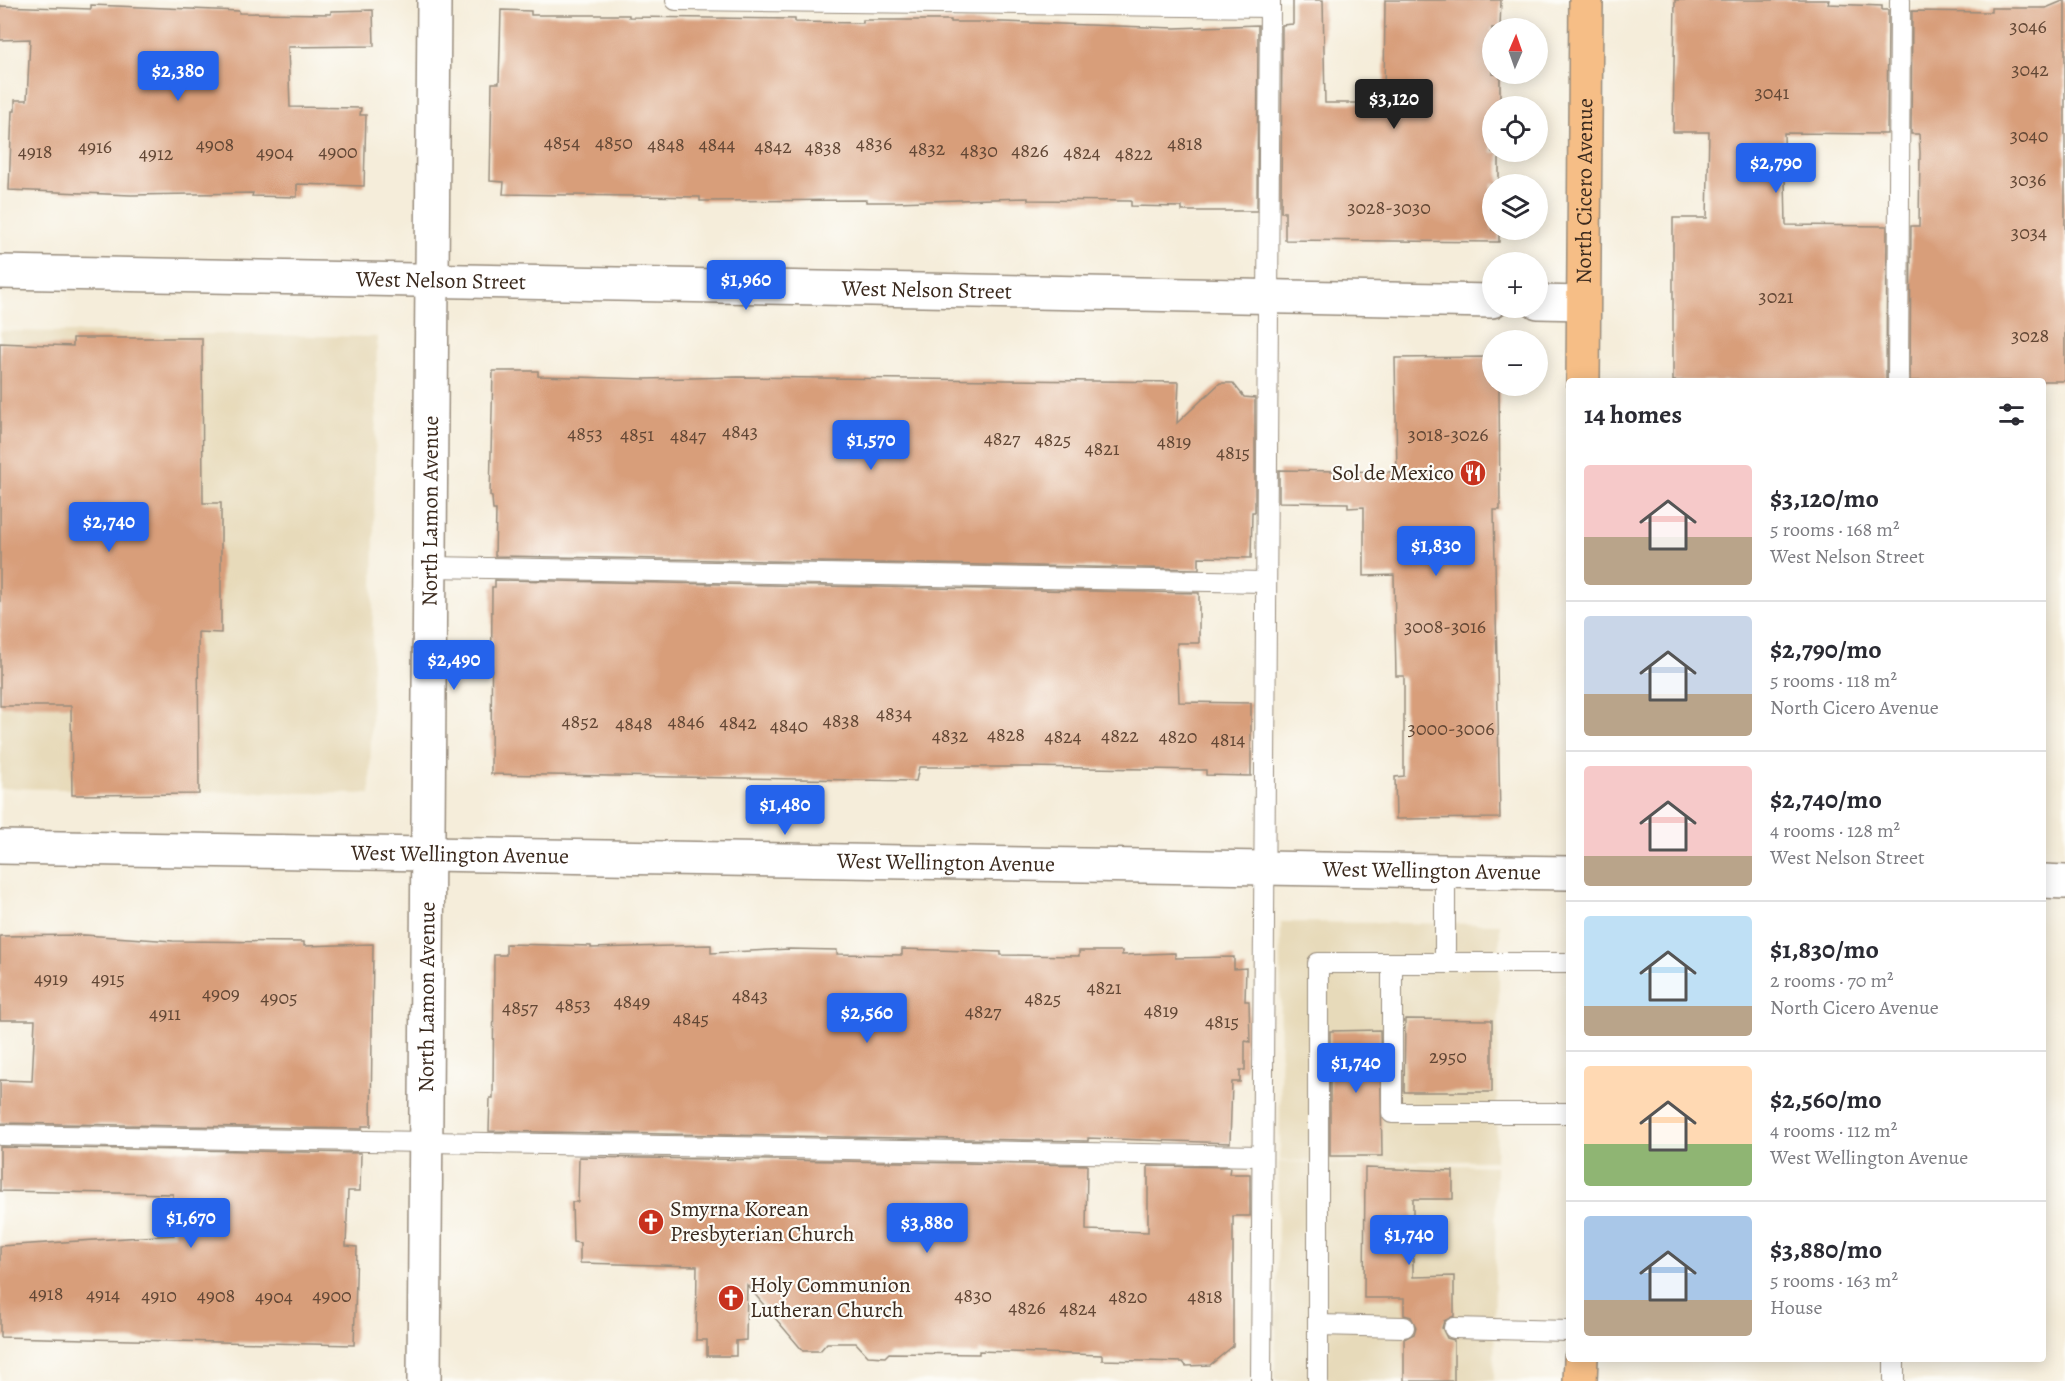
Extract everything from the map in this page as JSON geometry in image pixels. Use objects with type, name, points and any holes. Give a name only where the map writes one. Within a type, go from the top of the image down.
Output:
[{"type":"main road","name":"North Cicero Avenue","points":[[1583,378],[1586,0]]},
{"type":"main road","points":[[1580,1381],[1581,1362]]},
{"type":"street","name":"North Lamon Avenue","points":[[424,1381],[434,0]]},
{"type":"street","name":"West Nelson Street","points":[[0,272],[1482,301]]},
{"type":"street","points":[[1548,302],[1583,303]]},
{"type":"street","name":"West Wellington Avenue","points":[[0,847],[428,856],[1566,873]]},
{"type":"street","points":[[2046,881],[2065,882]]},
{"type":"lane","points":[[676,0],[1270,3],[1261,1381]]},
{"type":"lane","points":[[1898,378],[1900,0]]},
{"type":"lane","points":[[430,567],[1266,582]]},
{"type":"lane","points":[[1445,871],[1445,963]]},
{"type":"lane","points":[[1318,1381],[1318,963],[1566,963]]},
{"type":"lane","points":[[1392,963],[1392,1113],[1566,1113]]},
{"type":"lane","points":[[0,1135],[1262,1156]]},
{"type":"lane","points":[[1318,1325],[1404,1327]]},
{"type":"lane","points":[[1454,1328],[1566,1331]]},
{"type":"lane","points":[[1894,1362],[1894,1381]]},
{"type":"shaded area","points":[[0,331],[377,337],[370,794],[0,788]]},
{"type":"shaded area","points":[[1281,922],[1500,924],[1496,1161],[1280,1161]]},
{"type":"shaded area","points":[[1279,1162],[1496,1166],[1494,1381],[1275,1381]]},
{"type":"building","points":[[1293,0],[1323,0],[1325,103],[1384,103],[1385,0],[1501,0],[1500,18],[1482,18],[1482,84],[1500,84],[1500,96],[1482,96],[1482,162],[1499,162],[1499,174],[1482,174],[1482,240],[1499,240],[1499,242],[1285,240],[1285,212],[1281,212],[1282,25],[1293,24]]},
{"type":"building","points":[[1675,0],[1829,0],[1828,4],[1882,6],[1882,10],[1888,10],[1887,134],[1784,133],[1786,225],[1887,226],[1886,378],[1673,378],[1673,218],[1707,218],[1709,132],[1673,132]]},
{"type":"building","points":[[2065,0],[2065,381],[2046,381],[2046,378],[1910,378],[1911,226],[1919,226],[1920,152],[1919,134],[1911,134],[1912,11],[1991,12],[1991,8],[2046,8]]},
{"type":"building","points":[[91,5],[239,11],[239,13],[331,14],[331,11],[373,10],[374,46],[288,47],[290,107],[361,108],[360,115],[366,115],[364,186],[297,184],[297,197],[252,196],[253,193],[131,195],[9,190],[12,111],[15,111],[15,100],[27,100],[30,39],[0,40],[0,6],[91,9]]},
{"type":"building","points":[[501,10],[531,11],[531,15],[795,19],[795,22],[863,23],[863,20],[951,20],[951,22],[1175,28],[1258,25],[1257,211],[1182,211],[1182,207],[1131,206],[1131,201],[1028,200],[1028,198],[894,202],[866,202],[866,200],[700,201],[700,197],[503,194],[504,182],[490,181],[492,83],[499,83]]},
{"type":"building","points":[[73,338],[202,338],[203,503],[221,503],[221,633],[198,632],[199,794],[72,795],[71,706],[0,706],[0,343],[73,346]]},
{"type":"building","points":[[1482,357],[1482,396],[1499,396],[1500,510],[1494,510],[1500,818],[1396,819],[1395,777],[1404,776],[1404,676],[1396,676],[1394,575],[1364,576],[1364,507],[1348,508],[1348,503],[1279,502],[1279,470],[1397,472],[1395,358]]},
{"type":"building","points":[[493,371],[538,371],[538,376],[645,379],[738,377],[1179,382],[1177,423],[1220,383],[1233,383],[1244,397],[1255,398],[1255,512],[1252,512],[1251,558],[1199,557],[1199,569],[495,556],[496,510],[493,510],[490,496]]},
{"type":"building","points":[[495,580],[1199,593],[1199,643],[1177,643],[1179,702],[1251,703],[1251,776],[1206,775],[1206,770],[1028,767],[919,767],[916,781],[491,774],[492,587],[495,587]]},
{"type":"building","points":[[84,935],[173,941],[304,942],[304,946],[373,944],[371,1126],[362,1126],[362,1129],[0,1123],[0,1080],[32,1081],[35,1020],[0,1020],[0,936]]},
{"type":"building","points":[[506,944],[591,946],[591,948],[711,945],[711,953],[789,949],[837,950],[837,954],[902,955],[902,949],[1001,952],[1001,955],[1079,956],[1079,951],[1122,951],[1122,955],[1175,953],[1175,958],[1234,957],[1234,969],[1246,968],[1245,1001],[1249,1001],[1250,1042],[1245,1041],[1245,1070],[1240,1070],[1240,1082],[1232,1082],[1230,1143],[1088,1138],[1088,1141],[489,1131],[490,1098],[493,1098],[494,955],[506,955]]},
{"type":"building","points":[[1405,1019],[1492,1020],[1492,1092],[1404,1092]]},
{"type":"building","points":[[1380,1030],[1382,1156],[1330,1156],[1330,1031]]},
{"type":"building","points":[[0,1147],[361,1153],[360,1191],[348,1191],[346,1246],[357,1247],[354,1345],[0,1337],[0,1246],[174,1235],[173,1194],[0,1191]]},
{"type":"building","points":[[579,1157],[1087,1165],[1086,1230],[1148,1232],[1148,1166],[1230,1167],[1229,1174],[1250,1174],[1250,1216],[1233,1216],[1233,1346],[1210,1365],[1186,1366],[1183,1362],[1102,1360],[1102,1355],[979,1351],[979,1354],[889,1353],[885,1357],[868,1356],[856,1343],[827,1343],[820,1351],[803,1351],[747,1285],[746,1340],[736,1341],[736,1356],[707,1356],[707,1340],[696,1340],[697,1266],[580,1263],[580,1243],[573,1242],[572,1202],[578,1202]]},
{"type":"building","points":[[1365,1168],[1453,1171],[1453,1199],[1413,1199],[1413,1277],[1454,1276],[1454,1316],[1444,1321],[1442,1328],[1447,1338],[1454,1340],[1454,1381],[1404,1381],[1404,1339],[1414,1334],[1416,1327],[1411,1317],[1404,1315],[1404,1298],[1364,1298]]},
{"type":"place","name":"Sol de Mexico","points":[[1473,473]]},
{"type":"place","name":"Smyrna Korean Presbyterian Church","points":[[651,1222]]},
{"type":"place","name":"Holy Communion Lutheran Church","points":[[731,1298]]}]
